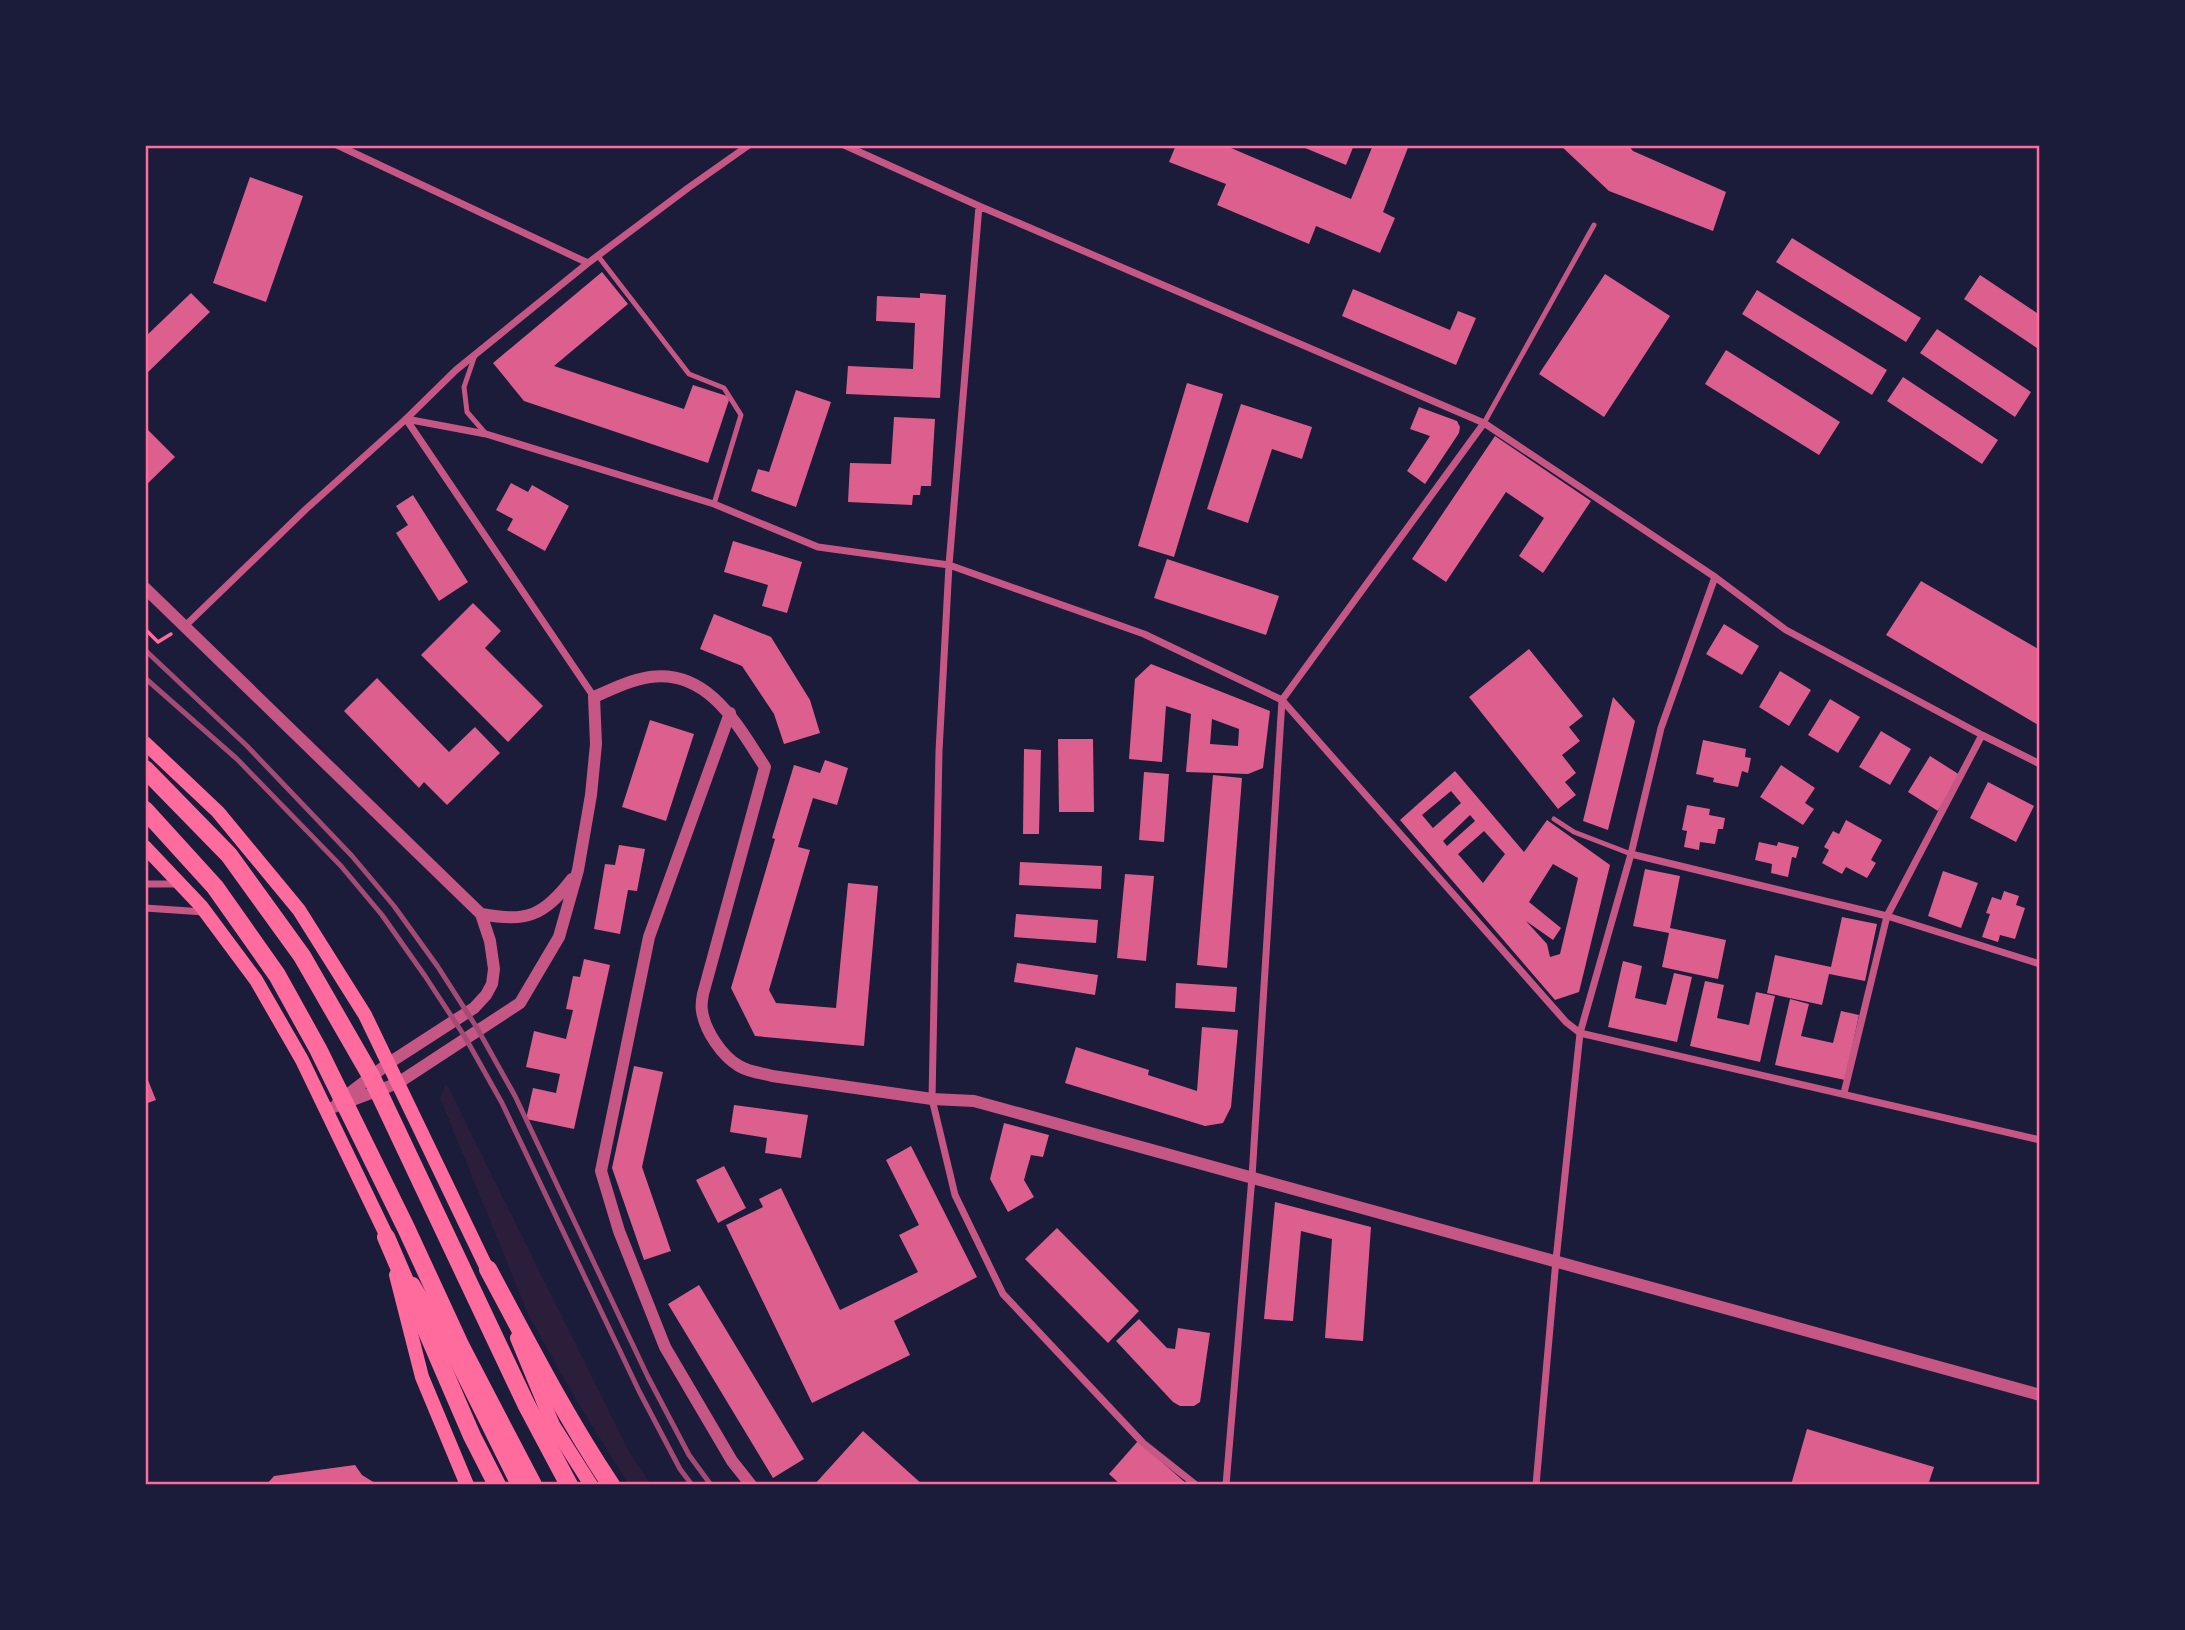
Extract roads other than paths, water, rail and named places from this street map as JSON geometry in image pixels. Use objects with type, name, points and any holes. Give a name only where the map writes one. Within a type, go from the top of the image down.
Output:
[{"type":"highway","points":[[145,769],[229,855],[302,956],[371,1076],[526,1404],[569,1485]]},
{"type":"highway","points":[[145,810],[215,887],[277,975],[318,1048],[461,1347],[533,1485]]},
{"type":"highway","points":[[386,1237],[472,1436],[497,1485]]},
{"type":"highway","points":[[488,1269],[550,1384],[611,1485]]},
{"type":"main road","points":[[145,743],[218,812],[299,909],[365,1014],[488,1269],[553,1424],[591,1485]]},
{"type":"main road","points":[[147,853],[181,884],[206,912],[256,980],[302,1060],[386,1237],[444,1338],[518,1485]]},
{"type":"main road","points":[[386,1237],[422,1377],[467,1485]]},
{"type":"street","points":[[337,145],[588,264]]},
{"type":"street","points":[[185,626],[456,370],[598,256],[749,145]]},
{"type":"street","points":[[844,145],[979,206],[1484,423],[1716,577],[1786,630],[2040,764]]},
{"type":"street","points":[[979,206],[949,565],[939,751],[932,1099],[955,1195],[1003,1294],[1143,1443],[1196,1485]]},
{"type":"street","points":[[406,419],[486,434],[714,504],[818,547],[949,565],[1144,634],[1282,701],[1566,1022],[1580,1033],[2040,1140]]},
{"type":"street","points":[[326,1110],[398,1083],[520,1003],[559,937],[578,870],[591,795],[596,744],[594,697],[406,419]]},
{"type":"street","points":[[1226,1485],[1252,1177],[1282,701],[1484,423]]},
{"type":"street","points":[[1536,1485],[1580,1033],[1631,854],[1661,728],[1716,577]]},
{"type":"street","points":[[145,588],[481,914],[490,941],[494,969],[492,984],[486,995],[474,1008],[389,1063],[326,1110]]},
{"type":"street","points":[[594,697],[648,677],[670,677],[691,683],[704,690],[730,713],[765,767],[703,994],[702,1010],[707,1027],[724,1053],[738,1066],[751,1071],[932,1099],[974,1101],[2040,1395]]},
{"type":"street","points":[[730,713],[649,937],[601,1171],[619,1231],[665,1347],[732,1461],[751,1485]]},
{"type":"street","points":[[1844,1093],[1887,916],[1982,735]]},
{"type":"street","points":[[1631,854],[1887,916],[2040,964]]},
{"type":"street","points":[[481,914],[517,918],[535,914],[551,903],[578,870]]},
{"type":"street","points":[[145,884],[181,884]]},
{"type":"street","points":[[145,908],[206,912]]},
{"type":"lane","points":[[1484,423],[1594,225]]},
{"type":"lane","points":[[598,256],[689,374],[724,388],[741,415],[714,504]]},
{"type":"lane","points":[[475,355],[464,387],[467,412],[486,434]]},
{"type":"lane","points":[[1554,819],[1574,832],[1631,854]]},
{"type":"railway","points":[[145,650],[247,746],[352,856],[394,906],[438,967],[477,1028],[515,1096],[648,1377],[689,1455],[711,1485]]},
{"type":"railway","points":[[145,678],[237,759],[341,866],[382,915],[425,976],[465,1037],[502,1103],[639,1391],[680,1469],[692,1485]]}]
